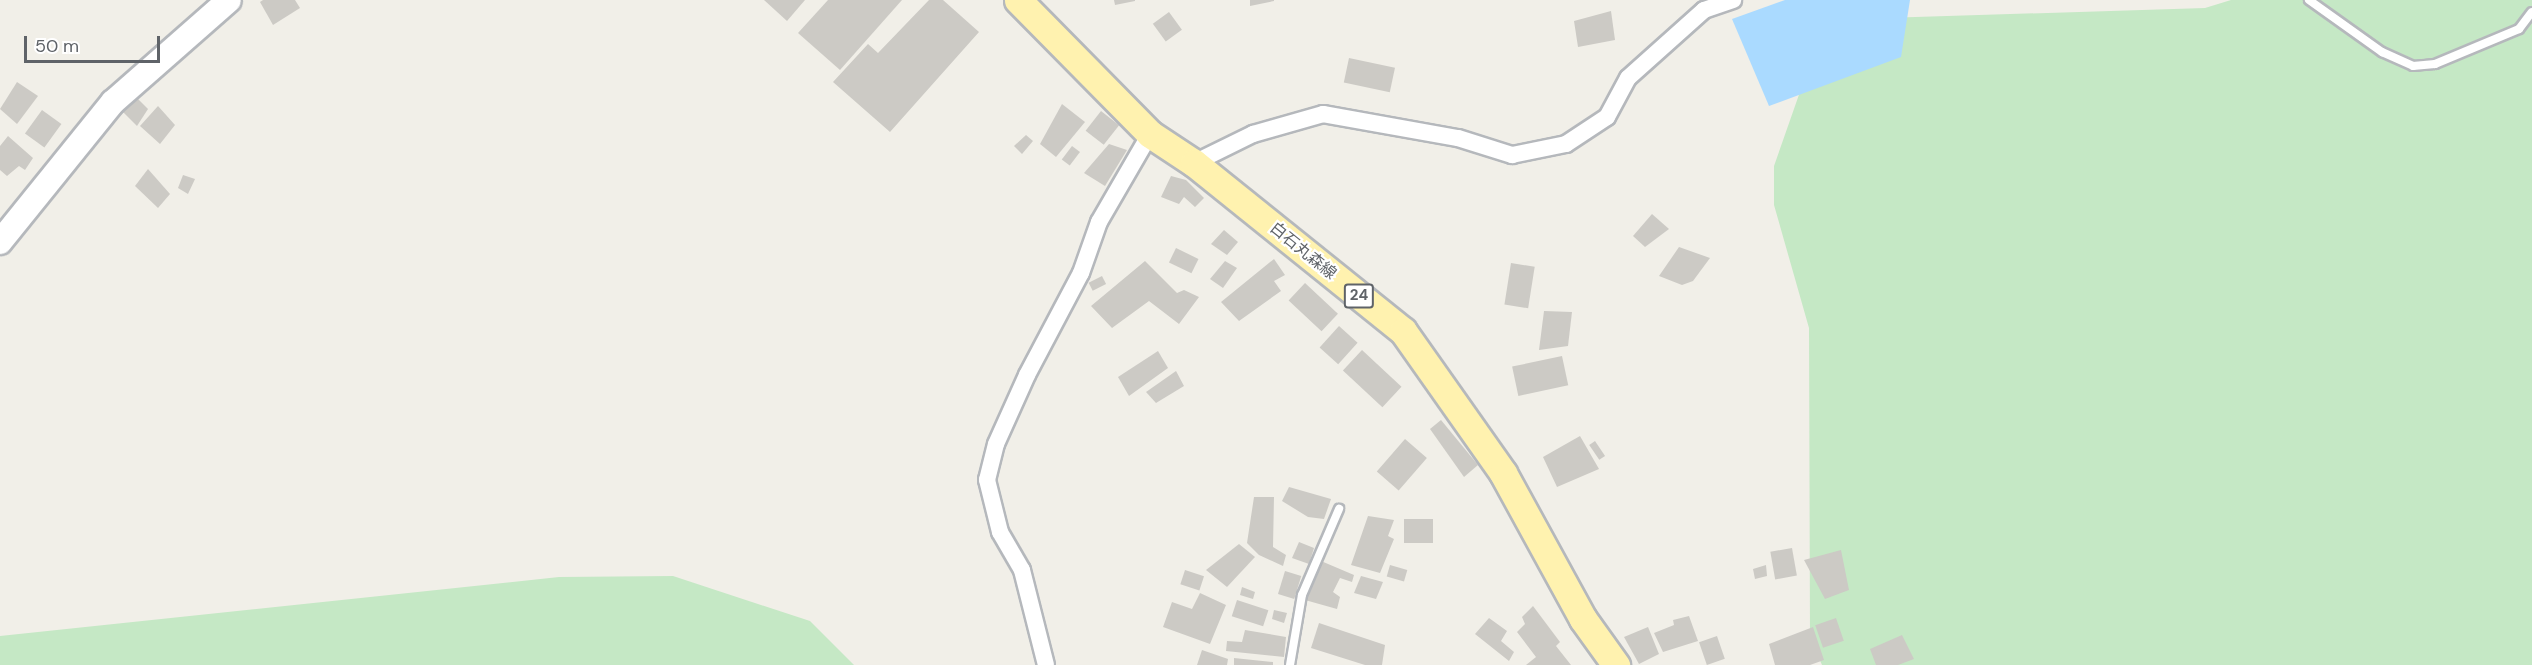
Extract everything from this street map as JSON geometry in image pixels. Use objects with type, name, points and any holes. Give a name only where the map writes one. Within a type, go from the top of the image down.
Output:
[{"type":"main road","name":"白石丸森線","points":[[1018,0],[1150,134],[1194,163],[1403,331],[1503,472],[1582,619],[1616,665]]},
{"type":"street","points":[[0,243],[113,102],[229,0]]},
{"type":"street","points":[[1194,163],[1253,134],[1323,114],[1458,138],[1512,155],[1566,144],[1607,117],[1628,78],[1704,10],[1733,0]]},
{"type":"street","points":[[1046,665],[1022,570],[1000,532],[987,480],[996,444],[1027,375],[1081,273],[1099,222],[1150,134]]},
{"type":"lane","points":[[2309,0],[2382,52],[2413,66],[2435,64],[2519,29],[2532,12]]},
{"type":"lane","points":[[1290,665],[1302,595],[1339,509]]},
{"type":"green space","points":[[2231,0],[2532,0],[2532,665],[1822,665],[1810,637],[1809,328],[1774,205],[1774,166],[1822,29],[1852,19],[2205,8]]},
{"type":"green space","points":[[673,576],[810,621],[854,665],[0,665],[0,636],[559,577]]},
{"type":"water","points":[[1785,0],[1910,0],[1901,57],[1769,106],[1732,19]]},
{"type":"building","points":[[263,0],[295,0],[300,8],[273,25],[260,2]]},
{"type":"building","points":[[764,0],[805,0],[787,21]]},
{"type":"building","points":[[828,0],[902,0],[840,70],[798,33]]},
{"type":"building","points":[[929,0],[943,0],[979,32],[890,132],[833,82],[868,44],[878,53]]},
{"type":"building","points":[[1114,0],[1135,0],[1135,1],[1115,5]]},
{"type":"building","points":[[1250,0],[1274,0],[1274,1],[1250,6]]},
{"type":"building","points":[[1611,11],[1615,40],[1578,47],[1574,21]]},
{"type":"building","points":[[1169,12],[1182,30],[1166,42],[1153,24]]},
{"type":"building","points":[[1349,58],[1395,68],[1390,92],[1344,82]]},
{"type":"building","points":[[17,82],[38,96],[17,124],[0,109]]},
{"type":"building","points":[[138,99],[148,109],[137,126],[123,112]]},
{"type":"building","points":[[1062,104],[1085,122],[1056,157],[1040,144]]},
{"type":"building","points":[[158,106],[175,125],[160,144],[140,126]]},
{"type":"building","points":[[42,110],[61,124],[44,148],[25,133]]},
{"type":"building","points":[[1101,111],[1119,125],[1104,145],[1086,131]]},
{"type":"building","points":[[1026,135],[1033,141],[1022,154],[1014,146]]},
{"type":"building","points":[[8,136],[33,158],[25,170],[19,166],[7,176],[0,170],[0,146]]},
{"type":"building","points":[[1109,144],[1127,150],[1105,186],[1084,173]]},
{"type":"building","points":[[1072,146],[1080,152],[1070,166],[1062,160]]},
{"type":"building","points":[[148,169],[170,194],[158,208],[135,186]]},
{"type":"building","points":[[183,175],[195,179],[188,194],[178,188]]},
{"type":"building","points":[[1171,176],[1186,180],[1204,198],[1195,207],[1184,197],[1179,204],[1161,197]]},
{"type":"building","points":[[1652,214],[1669,229],[1645,247],[1633,236]]},
{"type":"building","points":[[1224,230],[1238,242],[1227,255],[1211,244]]},
{"type":"building","points":[[1679,247],[1710,258],[1693,281],[1682,285],[1659,276]]},
{"type":"building","points":[[1176,248],[1198,259],[1191,273],[1169,262]]},
{"type":"building","points":[[1274,259],[1285,275],[1274,281],[1281,291],[1239,321],[1221,302]]},
{"type":"building","points":[[1145,261],[1177,293],[1184,290],[1199,297],[1179,324],[1149,301],[1112,328],[1091,306]]},
{"type":"building","points":[[1225,261],[1237,268],[1223,288],[1210,279]]},
{"type":"building","points":[[1511,263],[1535,267],[1528,308],[1504,304]]},
{"type":"building","points":[[1102,276],[1106,284],[1093,291],[1089,283]]},
{"type":"building","points":[[1305,283],[1338,314],[1322,331],[1289,301]]},
{"type":"building","points":[[1544,311],[1572,312],[1568,346],[1539,350]]},
{"type":"building","points":[[1339,326],[1358,343],[1338,364],[1320,348]]},
{"type":"building","points":[[1362,350],[1401,387],[1382,407],[1343,370]]},
{"type":"building","points":[[1158,351],[1168,368],[1129,396],[1118,377]]},
{"type":"building","points":[[1562,356],[1568,385],[1518,396],[1512,367]]},
{"type":"building","points":[[1176,371],[1184,386],[1156,403],[1146,392]]},
{"type":"building","points":[[1441,420],[1478,465],[1464,477],[1430,429]]},
{"type":"building","points":[[1580,436],[1599,469],[1557,487],[1543,457]]},
{"type":"building","points":[[1405,439],[1427,458],[1399,490],[1377,471]]},
{"type":"building","points":[[1595,441],[1605,456],[1599,460],[1589,445]]},
{"type":"building","points":[[1289,487],[1331,499],[1324,519],[1308,517],[1282,501]]},
{"type":"building","points":[[1254,497],[1274,497],[1273,547],[1286,555],[1283,566],[1259,555],[1247,543]]},
{"type":"building","points":[[1368,516],[1394,520],[1388,536],[1394,539],[1380,573],[1351,565]]},
{"type":"building","points":[[1404,519],[1433,519],[1433,543],[1404,543]]},
{"type":"building","points":[[1299,542],[1314,548],[1309,564],[1292,558]]},
{"type":"building","points":[[1239,544],[1255,557],[1227,587],[1206,570]]},
{"type":"building","points":[[1792,548],[1797,576],[1775,579],[1770,552]]},
{"type":"building","points":[[1841,550],[1849,590],[1825,599],[1804,560]]},
{"type":"building","points":[[1321,561],[1354,575],[1352,582],[1340,578],[1333,592],[1340,597],[1337,609],[1305,600]]},
{"type":"building","points":[[1390,565],[1407,570],[1404,581],[1387,577]]},
{"type":"building","points":[[1766,565],[1767,576],[1755,579],[1753,569]]},
{"type":"building","points":[[1185,570],[1204,576],[1199,590],[1180,584]]},
{"type":"building","points":[[1285,571],[1301,576],[1294,599],[1278,594]]},
{"type":"building","points":[[1361,576],[1383,582],[1376,599],[1354,593]]},
{"type":"building","points":[[1242,587],[1255,592],[1253,599],[1240,595]]},
{"type":"building","points":[[1200,593],[1226,605],[1210,644],[1163,627],[1172,602],[1192,609]]},
{"type":"building","points":[[1237,600],[1268,610],[1263,626],[1232,616]]},
{"type":"building","points":[[1533,606],[1560,642],[1556,646],[1571,665],[1526,665],[1536,657],[1517,632],[1525,624],[1522,617]]},
{"type":"building","points":[[1274,610],[1287,613],[1284,623],[1272,619]]},
{"type":"building","points":[[1689,616],[1698,641],[1663,652],[1654,633],[1674,625],[1673,620]]},
{"type":"building","points":[[1489,618],[1507,631],[1501,641],[1514,652],[1509,661],[1475,634]]},
{"type":"building","points":[[1836,618],[1844,641],[1823,648],[1815,625]]},
{"type":"building","points":[[1319,623],[1385,645],[1382,665],[1365,665],[1311,648]]},
{"type":"building","points":[[1648,627],[1659,654],[1639,664],[1624,637]]},
{"type":"building","points":[[1813,627],[1824,660],[1810,665],[1775,665],[1769,644]]},
{"type":"building","points":[[1245,630],[1286,637],[1284,657],[1226,651],[1227,641],[1242,642]]},
{"type":"building","points":[[1902,635],[1914,659],[1898,665],[1876,665],[1870,649]]},
{"type":"building","points":[[1717,636],[1725,659],[1707,665],[1699,642]]},
{"type":"building","points":[[1202,650],[1228,659],[1227,665],[1197,665]]},
{"type":"building","points":[[1234,658],[1273,662],[1273,665],[1234,665]]}]
